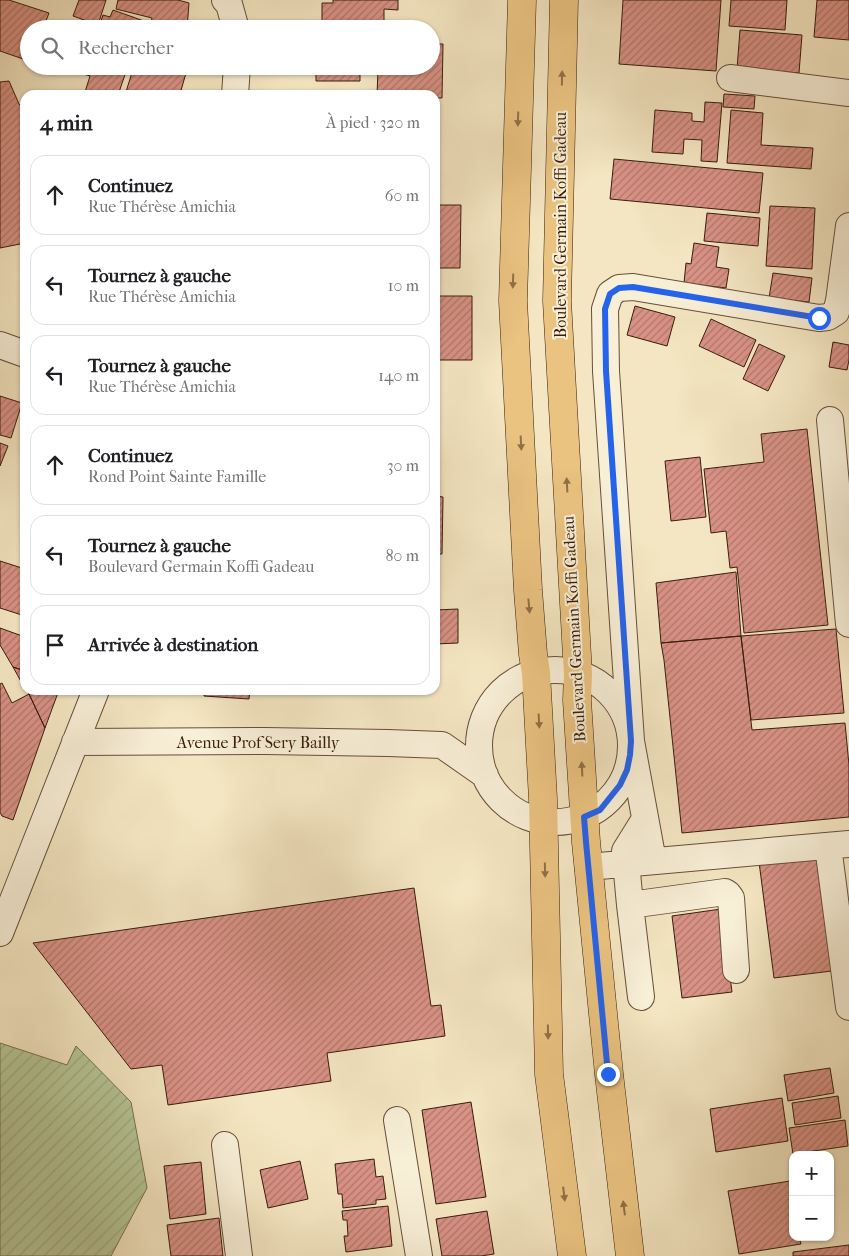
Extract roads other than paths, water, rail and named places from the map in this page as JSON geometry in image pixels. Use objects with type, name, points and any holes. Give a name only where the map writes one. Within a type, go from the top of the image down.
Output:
[{"type":"main road","points":[[522,0],[513,301],[528,590],[536,673],[544,821],[549,1074],[572,1256]]},
{"type":"main road","name":"Boulevard Germain Koffi Gadeau","points":[[564,0],[557,301],[584,817],[608,1074],[630,1256]]},
{"type":"street","points":[[224,0],[228,4],[233,20]]},
{"type":"street","points":[[235,90],[236,75]]},
{"type":"street","points":[[730,78],[849,93]]},
{"type":"street","points":[[653,861],[631,741],[628,726],[623,712],[615,700],[593,680],[564,670],[550,670],[522,678],[505,690],[491,706],[485,719],[481,732],[481,762],[493,789],[502,800],[515,810],[544,821],[566,823],[600,810],[620,785],[627,770],[631,741],[606,371],[605,309],[610,294],[619,288],[633,287],[819,318],[828,317],[836,312],[839,301],[849,226]]},
{"type":"street","points":[[0,345],[20,352]]},
{"type":"street","points":[[830,420],[843,502],[849,624]]},
{"type":"street","points":[[0,933],[94,695]]},
{"type":"street","points":[[485,719],[442,745],[486,775]]},
{"type":"street","name":"Avenue Prof Sery Bailly","points":[[75,742],[265,741],[442,745]]},
{"type":"street","points":[[641,996],[625,851],[645,819]]},
{"type":"street","points":[[588,867],[838,845],[849,1007]]},
{"type":"street","points":[[630,905],[725,892],[731,898],[736,970]]},
{"type":"street","points":[[397,1120],[419,1256]]},
{"type":"street","points":[[225,1145],[239,1256]]}]
